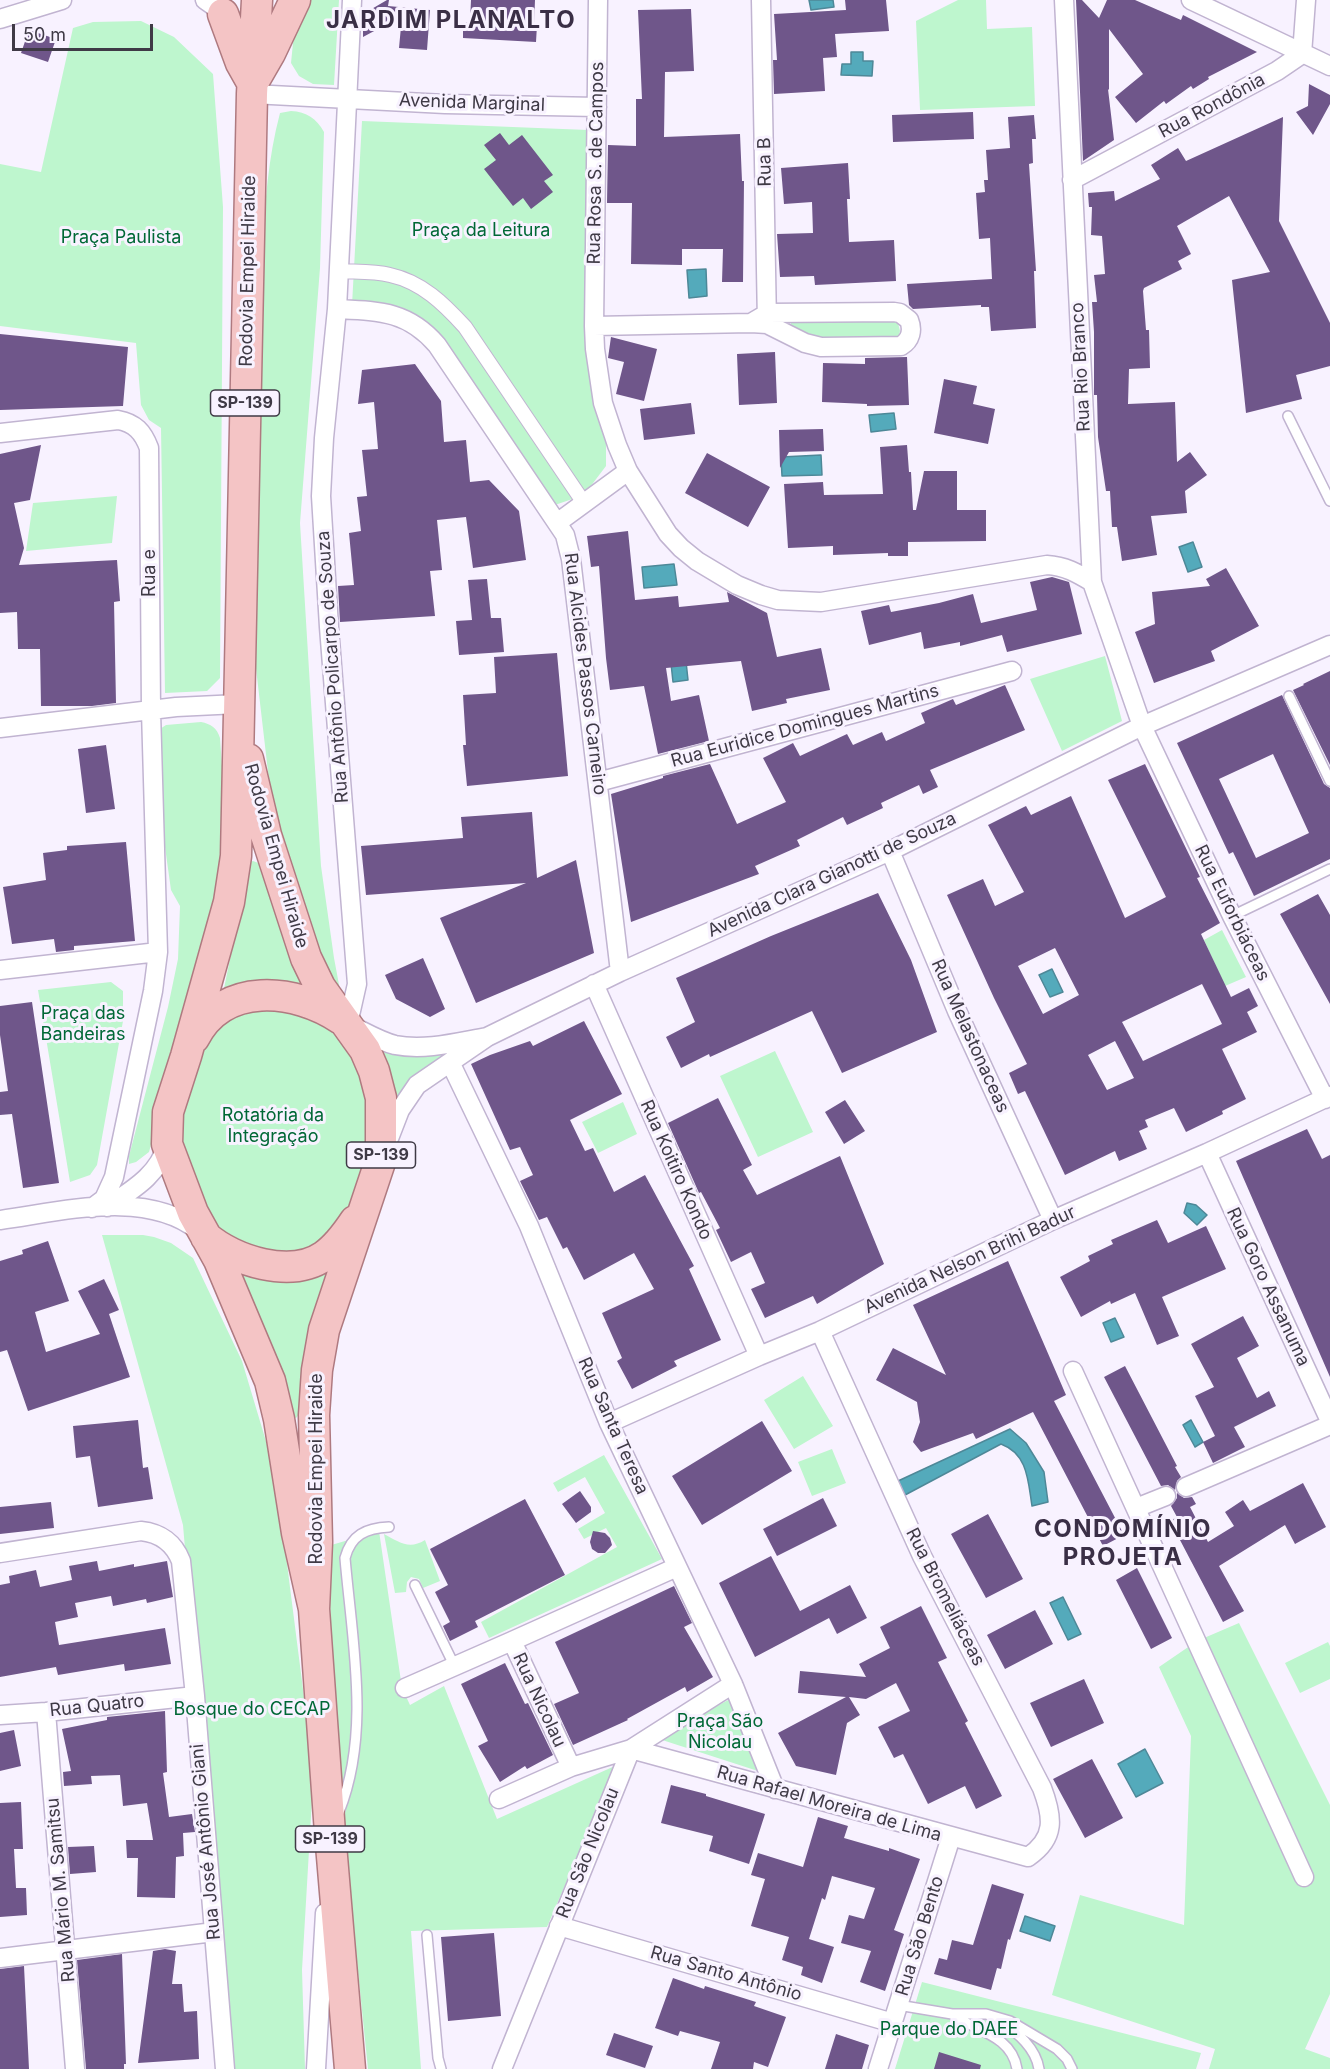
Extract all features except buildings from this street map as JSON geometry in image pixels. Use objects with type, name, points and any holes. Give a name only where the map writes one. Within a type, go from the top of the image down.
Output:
[{"type":"main road","points":[[252,89],[295,0]]},
{"type":"main road","points":[[214,5],[252,89]]},
{"type":"main road","name":"Rodovia Empei Hiraide","points":[[256,12],[252,89],[236,856],[229,902],[168,1112],[167,1144],[180,1183],[204,1235],[219,1260],[276,1399],[297,1533],[315,1609]]},
{"type":"main road","name":"Rodovia Empei Hiraide","points":[[238,713],[266,835],[306,958],[320,987],[365,1050],[381,1098],[381,1159],[324,1330],[317,1370],[314,1415],[317,1542],[315,1609],[330,1833],[350,2069]]},
{"type":"main road","points":[[186,1056],[197,1032],[208,1018],[233,1002],[253,996],[291,997],[324,1009],[348,1024]]},
{"type":"main road","points":[[204,1235],[219,1248],[247,1261],[277,1265],[310,1262],[323,1257],[345,1235],[372,1190]]},
{"type":"street","points":[[0,19],[62,0]]},
{"type":"street","points":[[214,5],[230,19],[256,12],[276,21],[283,17],[295,0]]},
{"type":"street","name":"Rua Antônio Policarpo de Souza","points":[[348,1024],[357,984],[321,496],[324,438],[337,309],[352,0]]},
{"type":"street","name":"Rua Rosa S. de Campos","points":[[598,0],[595,349],[603,403],[616,445],[628,471],[668,534],[697,561],[737,585],[761,596],[778,600],[821,602],[1047,565],[1074,571],[1092,582]]},
{"type":"street","name":"Rua B","points":[[761,0],[762,320]]},
{"type":"street","name":"Rua Rio Branco","points":[[1064,0],[1092,582],[1142,726]]},
{"type":"street","points":[[1191,0],[1330,66]]},
{"type":"street","points":[[1302,54],[1306,0]]},
{"type":"street","name":"Rua Rondônia","points":[[1072,180],[1277,70],[1302,54]]},
{"type":"street","name":"Avenida Marginal","points":[[252,89],[445,104],[597,107]]},
{"type":"street","points":[[339,271],[389,275],[429,292],[447,307],[465,327],[584,503]]},
{"type":"street","name":"Rua Alcides Passos Carneiro","points":[[337,309],[378,311],[394,315],[426,332],[557,523],[570,547],[620,972]]},
{"type":"street","points":[[594,326],[762,320],[894,312],[900,313],[909,320],[911,330],[909,340],[901,346],[826,348],[805,342],[762,320]]},
{"type":"street","name":"Rua e","points":[[0,433],[118,420],[129,422],[140,430],[149,448],[151,711],[158,952],[153,991],[114,1177],[100,1207]]},
{"type":"street","points":[[557,523],[628,471]]},
{"type":"street","name":"Avenida Clara Gianotti de Souza","points":[[381,1159],[400,1110],[417,1085],[487,1037],[620,972],[890,851],[1142,726],[1330,645]]},
{"type":"street","name":"Rua Euridice Domingues Martins","points":[[598,782],[1012,671]]},
{"type":"street","points":[[0,728],[151,711],[238,713]]},
{"type":"street","name":"Rua Euforbiáceas","points":[[1142,726],[1232,916],[1328,1097]]},
{"type":"street","name":"Rua Melastonaceas","points":[[890,851],[957,1011],[1053,1220]]},
{"type":"street","points":[[0,970],[158,952]]},
{"type":"street","name":"Rua Koitiro Kondo","points":[[594,984],[759,1356]]},
{"type":"street","points":[[348,1024],[383,1041],[401,1046],[439,1045],[487,1037]]},
{"type":"street","name":"Rua Santa Teresa","points":[[450,1062],[529,1226],[609,1424],[733,1684],[776,1790]]},
{"type":"street","name":"Avenida Nelson Brihi Badur","points":[[609,1424],[820,1331],[1053,1220],[1328,1097]]},
{"type":"street","points":[[100,1207],[144,1182],[165,1155],[167,1144]]},
{"type":"street","name":"Rua Goro Assanuma","points":[[1207,1153],[1330,1423]]},
{"type":"street","points":[[0,1220],[100,1207],[142,1207],[170,1214],[204,1235]]},
{"type":"street","name":"Rua Bromeliáceas","points":[[820,1331],[922,1556],[1047,1802],[1050,1817],[1046,1840],[1028,1857]]},
{"type":"street","points":[[1073,1371],[1304,1877]]},
{"type":"street","points":[[1186,1487],[1330,1423]]},
{"type":"street","points":[[1136,1508],[1166,1496]]},
{"type":"street","name":"Rua José Antônio Giani","points":[[0,1553],[150,1532],[168,1541],[175,1548],[181,1561],[195,1696],[225,2069]]},
{"type":"street","name":"Rua Nicolau","points":[[631,1749],[571,1767],[512,1641],[676,1567]]},
{"type":"street","points":[[405,1688],[512,1641]]},
{"type":"street","points":[[631,1749],[733,1684]]},
{"type":"street","name":"Rua Quatro","points":[[0,1715],[195,1696]]},
{"type":"street","name":"Rua Mário M. Samitsu","points":[[46,1712],[75,2069]]},
{"type":"street","name":"Rua Rafael Moreira de Lima","points":[[631,1749],[1028,1857]]},
{"type":"street","name":"Rua São Nicolau","points":[[502,2069],[631,1749]]},
{"type":"street","points":[[499,1799],[571,1767]]},
{"type":"street","points":[[316,2069],[330,1833]]},
{"type":"street","name":"Rua São Bento","points":[[878,2069],[951,1837]]},
{"type":"street","name":"Rua Santo Antônio","points":[[558,1926],[892,2023]]},
{"type":"street","points":[[0,1958],[214,1932]]},
{"type":"lane","points":[[1288,416],[1330,501]]},
{"type":"lane","points":[[1289,696],[1330,781]]},
{"type":"lane","points":[[1232,916],[1330,869]]},
{"type":"lane","points":[[330,1833],[347,1790],[356,1727],[355,1663],[345,1558],[349,1546],[364,1532],[377,1527],[389,1527]]},
{"type":"lane","points":[[416,1585],[454,1665]]},
{"type":"lane","points":[[427,1935],[438,2058],[441,2069]]},
{"type":"lane","points":[[898,2005],[952,2014],[993,2015],[1016,2024],[1057,2049],[1067,2059],[1072,2069]]},
{"type":"lane","points":[[952,2014],[968,2025],[993,2034],[999,2039],[1012,2055],[1017,2069]]},
{"type":"lane","points":[[968,2025],[981,2015]]},
{"type":"lane","points":[[981,2015],[996,2020],[1014,2031],[1034,2054],[1039,2069]]},
{"type":"green space","points":[[305,0],[339,0],[334,85],[313,84],[299,76],[291,63],[293,43]]},
{"type":"green space","points":[[958,0],[986,0],[987,29],[1032,27],[1035,106],[920,110],[916,21]]},
{"type":"green space","name":"Praça Paulista","points":[[141,21],[174,37],[213,74],[223,207],[220,678],[207,691],[165,693],[161,428],[149,420],[141,405],[136,343],[0,326],[0,164],[41,172],[73,28],[93,22]]},
{"type":"green space","points":[[291,111],[310,117],[324,132],[320,268],[300,523],[321,866],[340,990],[325,975],[272,806],[252,634],[264,216],[270,164],[280,113]]},
{"type":"green space","name":"Praça da Leitura","points":[[362,121],[588,130],[585,328],[594,398],[606,435],[606,466],[584,495],[552,506],[432,327],[417,316],[352,305]]},
{"type":"green space","points":[[791,318],[892,318],[898,323],[900,331],[898,339],[823,341],[791,327]]},
{"type":"green space","points":[[117,496],[112,543],[26,551],[33,503]]},
{"type":"green space","points":[[1105,656],[1122,721],[1062,751],[1030,679]]},
{"type":"green space","points":[[201,722],[213,727],[220,738],[227,838],[226,875],[149,1152],[136,1162],[129,1164],[129,1156],[168,1007],[178,959],[180,906],[171,890],[151,747],[160,729],[166,725]]},
{"type":"green space","points":[[250,862],[261,864],[310,995],[222,998]]},
{"type":"green space","points":[[1222,930],[1246,977],[1225,986],[1204,940]]},
{"type":"green space","name":"Praça das Bandeiras","points":[[111,982],[123,991],[123,1021],[97,1165],[90,1175],[70,1182],[38,990]]},
{"type":"green space","name":"Rotatória da Integração","points":[[262,1006],[323,1019],[349,1047],[366,1092],[368,1172],[339,1226],[308,1251],[277,1254],[224,1238],[200,1206],[177,1142],[194,1062],[224,1020]]},
{"type":"green space","points":[[464,1045],[398,1109],[376,1046]]},
{"type":"green space","points":[[775,1051],[813,1132],[758,1157],[720,1076]]},
{"type":"green space","points":[[623,1102],[637,1134],[598,1153],[582,1122]]},
{"type":"green space","name":"Bosque do CECAP","points":[[102,1235],[154,1237],[171,1243],[193,1258],[242,1361],[268,1448],[286,1556],[305,1705],[312,1799],[302,1970],[305,2069],[229,2069],[183,1525]]},
{"type":"green space","points":[[337,1261],[303,1410],[296,1418],[288,1415],[234,1267]]},
{"type":"green space","points":[[803,1376],[833,1426],[794,1449],[764,1400]]},
{"type":"green space","points":[[832,1449],[846,1483],[812,1496],[798,1462]]},
{"type":"green space","points":[[604,1455],[662,1559],[489,1638],[481,1622],[617,1547],[606,1528],[584,1539],[578,1529],[605,1513],[585,1477],[558,1492],[553,1483]]},
{"type":"green space","points":[[379,1531],[402,1688],[410,1705],[444,1686],[497,1819],[617,1765],[547,1927],[411,1931],[421,2069],[368,2069],[335,1746],[328,1546]]},
{"type":"green space","points":[[384,1534],[409,1545],[425,1540],[440,1581],[423,1588],[419,1579],[411,1577],[407,1582],[406,1592],[395,1593]]},
{"type":"green space","points":[[1239,1623],[1330,1805],[1330,1994],[1305,2049],[1330,2058],[1330,2069],[1209,2069],[1215,2049],[1052,1995],[1080,1895],[1184,1925],[1191,1736],[1159,1667],[1197,1641]]},
{"type":"green space","points":[[1328,1642],[1330,1679],[1300,1693],[1285,1663]]},
{"type":"green space","name":"Praça São Nicolau","points":[[734,1697],[761,1772],[656,1738]]},
{"type":"green space","name":"Parque do DAEE","points":[[922,1982],[1201,2053],[1196,2069],[895,2069]]},
{"type":"water","points":[[809,0],[833,0],[834,7],[811,10]]},
{"type":"water","points":[[851,52],[863,52],[863,61],[873,61],[872,76],[841,75],[842,64],[851,64]]},
{"type":"water","points":[[706,269],[707,296],[689,298],[687,270]]},
{"type":"water","points":[[894,413],[896,429],[871,432],[869,415]]},
{"type":"water","points":[[821,455],[822,475],[782,476],[781,457]]},
{"type":"water","points":[[1193,542],[1202,567],[1188,572],[1179,547]]},
{"type":"water","points":[[674,564],[677,585],[644,588],[642,567]]},
{"type":"water","points":[[685,652],[688,680],[673,682],[670,654]]},
{"type":"water","points":[[1052,969],[1063,992],[1050,997],[1039,975]]},
{"type":"water","points":[[1187,1203],[1196,1205],[1207,1215],[1197,1225],[1184,1213]]},
{"type":"water","points":[[1115,1318],[1124,1337],[1111,1342],[1103,1323]]},
{"type":"water","points":[[1191,1420],[1203,1442],[1195,1447],[1183,1425]]},
{"type":"water","points":[[1010,1429],[1026,1443],[1044,1472],[1048,1502],[1032,1506],[1028,1478],[1022,1461],[1017,1454],[1001,1444],[905,1495],[898,1481]]},
{"type":"water","points":[[1063,1597],[1081,1634],[1068,1640],[1050,1603]]},
{"type":"water","points":[[1145,1749],[1163,1783],[1136,1797],[1118,1764]]},
{"type":"water","points":[[1025,1916],[1055,1926],[1050,1941],[1020,1931]]},
{"type":"district","name":"JARDIM PLANALTO","points":[[451,21]]},
{"type":"district","name":"CONDOMÍNIO PROJETA","points":[[1123,1544]]}]
